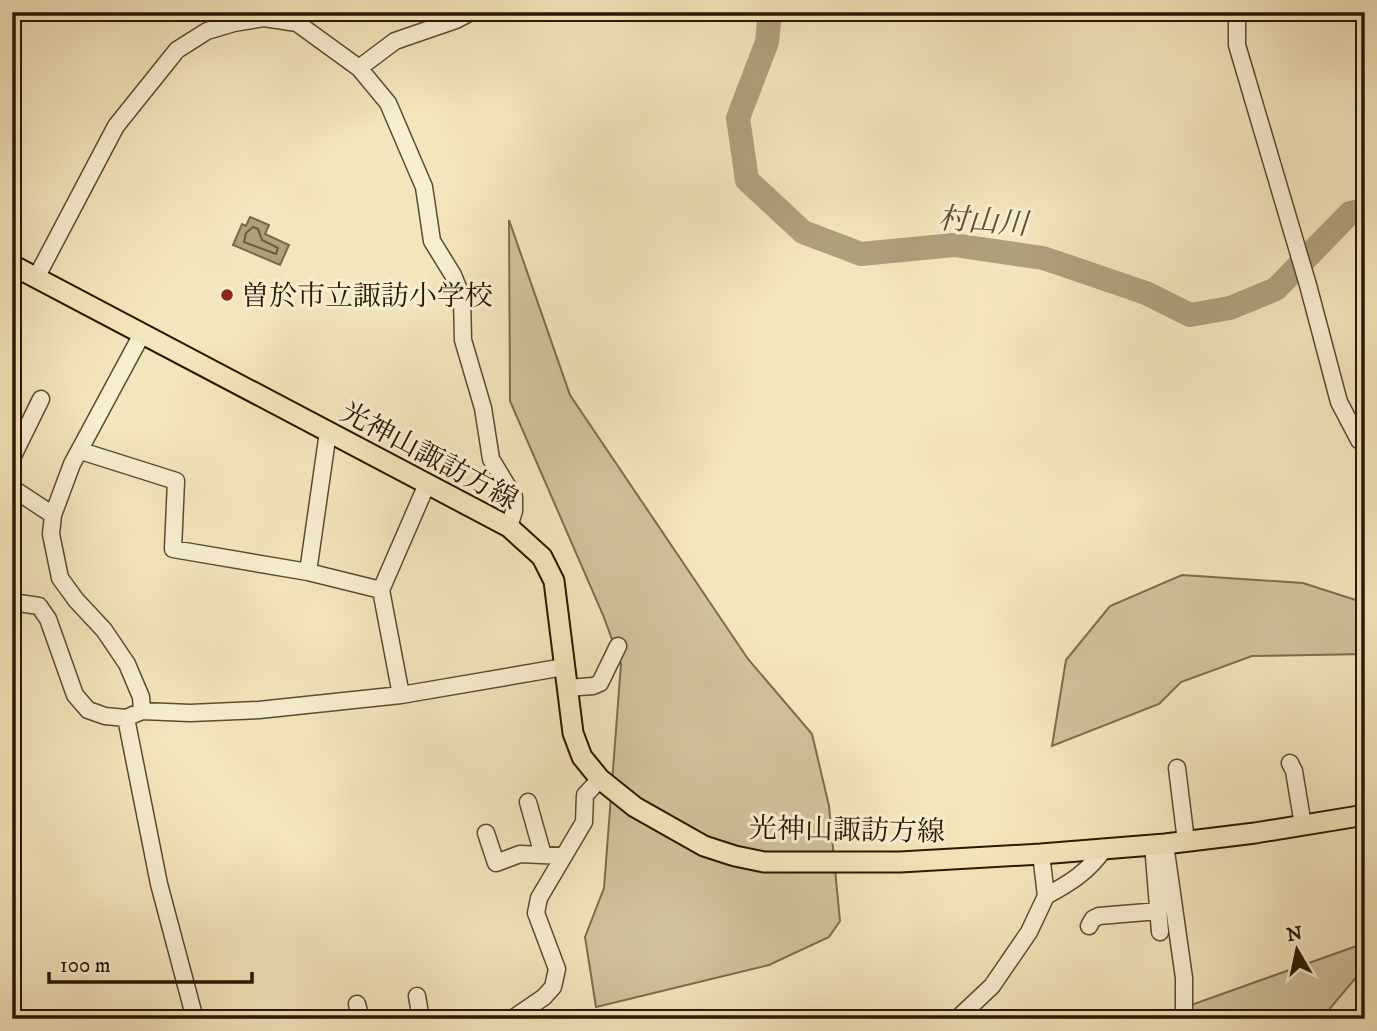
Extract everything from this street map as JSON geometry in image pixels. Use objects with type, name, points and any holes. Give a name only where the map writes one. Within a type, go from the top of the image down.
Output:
[{"type":"main road","name":"光神山諏訪方線","points":[[12,265],[509,527],[542,557],[554,581],[573,733],[582,757],[600,779],[635,807],[704,846],[764,862],[900,862],[1159,844],[1365,815]]},
{"type":"street","points":[[359,68],[395,41],[456,20],[471,12]]},
{"type":"street","points":[[1237,12],[1237,45],[1308,285],[1339,402],[1359,440],[1365,444]]},
{"type":"street","points":[[36,278],[116,127],[177,50],[207,31],[234,23],[264,18],[296,23],[359,68],[388,103],[424,187],[432,241],[453,275],[462,297],[463,340],[483,408],[491,459],[514,497],[514,511],[509,527]]},
{"type":"street","points":[[142,334],[72,464],[53,514],[51,534],[60,578],[104,630],[127,664],[141,697],[142,711]]},
{"type":"street","points":[[12,458],[41,399]]},
{"type":"street","points":[[308,572],[328,432]]},
{"type":"street","points":[[81,451],[176,481],[173,549],[308,572],[382,590]]},
{"type":"street","points":[[401,695],[382,590],[427,484]]},
{"type":"street","points":[[12,488],[53,514]]},
{"type":"street","points":[[12,602],[39,606],[48,619],[75,695],[88,710],[105,716],[126,718],[142,711],[190,713],[259,710],[401,695],[564,667]]},
{"type":"street","points":[[567,688],[600,683],[618,646]]},
{"type":"street","points":[[126,718],[159,884],[195,1019]]},
{"type":"street","points":[[1290,763],[1294,771],[1303,825]]},
{"type":"street","points":[[1177,768],[1186,841]]},
{"type":"street","points":[[512,1019],[544,997],[553,987],[557,969],[536,913],[539,898],[584,822],[585,795],[600,779]]},
{"type":"street","points":[[528,802],[543,855]]},
{"type":"street","points":[[486,833],[496,863],[520,854],[564,856]]},
{"type":"street","points":[[1159,844],[1160,932]]},
{"type":"street","points":[[1159,844],[1184,978],[1184,1019]]},
{"type":"street","points":[[1046,896],[1074,882],[1092,866],[1104,849]]},
{"type":"street","points":[[957,1019],[992,986],[1029,932],[1046,896],[1041,854]]},
{"type":"street","points":[[1089,926],[1093,919],[1099,916],[1159,911]]},
{"type":"street","points":[[417,996],[421,1019]]},
{"type":"shaded area","points":[[509,220],[570,395],[748,659],[812,734],[829,806],[840,921],[829,937],[769,965],[596,1007],[585,937],[604,888],[621,664],[603,615],[510,401]]},
{"type":"shaded area","points":[[1182,575],[1303,583],[1365,603],[1365,654],[1252,656],[1181,682],[1159,704],[1052,746],[1066,660],[1110,606]]},
{"type":"shaded area","points":[[1365,943],[1365,967],[1321,1019],[1152,1019]]},
{"type":"water","points":[[250,217],[269,225],[265,234],[289,245],[280,265],[233,245],[242,224],[246,226]]},
{"type":"waterway","name":"村山川","points":[[770,12],[767,42],[738,118],[747,180],[803,232],[861,254],[954,245],[1043,258],[1146,293],[1190,315],[1230,308],[1276,289],[1350,213],[1365,210]]},
{"type":"place","name":"曽於市立諏訪小学校","points":[[227,295]]}]
